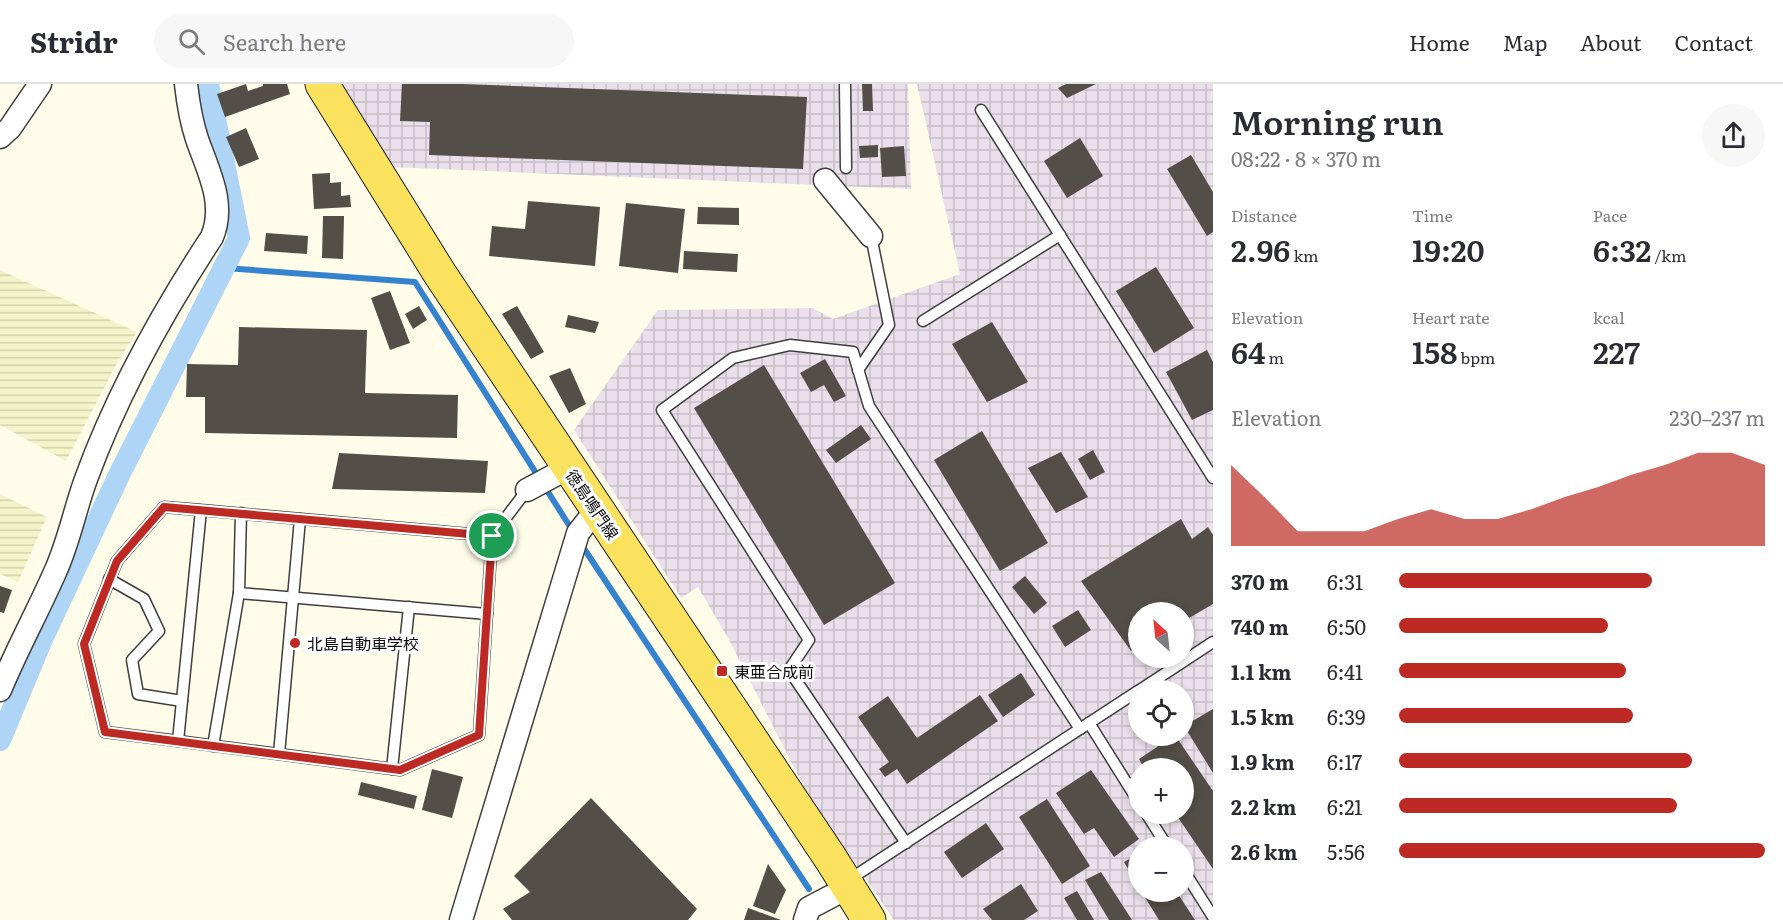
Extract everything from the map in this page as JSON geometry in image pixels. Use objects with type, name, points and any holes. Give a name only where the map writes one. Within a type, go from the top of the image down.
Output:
[{"type":"main road","name":"徳島鳴門線","points":[[322,84],[440,274],[869,920]]},
{"type":"street","points":[[0,137],[10,128],[40,84]]},
{"type":"street","points":[[0,690],[9,643],[57,568],[86,478],[123,391],[161,319],[212,237],[217,225],[217,199],[196,136],[188,104],[186,84]]},
{"type":"street","points":[[825,180],[871,236]]},
{"type":"street","points":[[527,490],[568,468]]},
{"type":"street","points":[[460,920],[579,533],[596,510]]},
{"type":"street","points":[[805,920],[809,908],[847,885]]},
{"type":"lane","points":[[845,84],[846,168]]},
{"type":"lane","points":[[981,110],[1213,477]]},
{"type":"lane","points":[[922,321],[1060,235]]},
{"type":"lane","points":[[858,370],[889,325],[871,236]]},
{"type":"lane","points":[[906,843],[789,670],[809,640],[662,410],[733,358],[790,345],[853,352],[869,406],[1084,726],[1128,787]]},
{"type":"lane","points":[[492,536],[164,507],[117,561],[84,644],[105,732],[400,770],[479,735],[492,536],[527,490]]},
{"type":"lane","points":[[178,741],[201,510]]},
{"type":"lane","points":[[213,746],[239,592],[241,513]]},
{"type":"lane","points":[[279,754],[300,519]]},
{"type":"lane","points":[[109,579],[144,599],[159,631],[132,660],[138,694],[182,701]]},
{"type":"lane","points":[[239,592],[487,614]]},
{"type":"lane","points":[[392,769],[408,607]]},
{"type":"lane","points":[[1154,680],[1213,642]]},
{"type":"lane","points":[[847,885],[906,843],[1128,697]]},
{"type":"lane","points":[[1194,887],[1213,917]]},
{"type":"shaded area","points":[[341,84],[908,84],[911,189],[390,167]]},
{"type":"shaded area","points":[[917,84],[1213,84],[1213,920],[894,920],[807,793],[728,638],[698,587],[681,598],[574,430],[658,310],[813,308],[833,319],[960,274]]},
{"type":"green space","points":[[0,270],[137,332],[117,363],[66,461],[0,425]]},
{"type":"green space","points":[[0,494],[47,517],[18,582],[0,574]]},
{"type":"building","points":[[246,84],[248,91],[263,86],[263,84],[287,84],[290,94],[225,117],[217,94]]},
{"type":"building","points":[[402,84],[463,84],[807,97],[803,169],[429,155],[430,122],[400,121]]},
{"type":"building","points":[[862,84],[872,84],[873,111],[863,111]]},
{"type":"building","points":[[1066,84],[1096,84],[1067,98],[1058,88]]},
{"type":"building","points":[[246,128],[259,159],[239,167],[226,137]]},
{"type":"building","points":[[1080,138],[1103,176],[1067,198],[1044,161]]},
{"type":"building","points":[[878,145],[878,157],[860,158],[859,146]]},
{"type":"building","points":[[904,146],[906,176],[882,177],[880,148]]},
{"type":"building","points":[[1191,155],[1213,192],[1213,232],[1207,236],[1167,169]]},
{"type":"building","points":[[330,173],[330,183],[341,182],[341,196],[350,195],[351,207],[314,209],[312,174]]},
{"type":"building","points":[[528,201],[600,207],[595,266],[489,256],[492,226],[525,229]]},
{"type":"building","points":[[626,203],[685,209],[678,273],[619,266]]},
{"type":"building","points":[[698,207],[739,208],[739,225],[697,224]]},
{"type":"building","points":[[323,216],[344,216],[343,259],[322,258]]},
{"type":"building","points":[[266,233],[308,236],[307,254],[264,251]]},
{"type":"building","points":[[684,251],[738,254],[737,272],[683,269]]},
{"type":"building","points":[[1156,267],[1194,328],[1154,353],[1116,291]]},
{"type":"building","points":[[390,291],[410,343],[390,350],[371,298]]},
{"type":"building","points":[[419,306],[427,320],[413,329],[405,314]]},
{"type":"building","points":[[517,306],[544,352],[531,359],[502,314]]},
{"type":"building","points":[[568,315],[599,322],[595,333],[565,327]]},
{"type":"building","points":[[992,322],[1028,382],[987,402],[952,344]]},
{"type":"building","points":[[239,327],[367,330],[365,393],[458,395],[457,438],[205,433],[205,397],[186,397],[187,364],[238,365]]},
{"type":"building","points":[[1207,350],[1213,362],[1213,410],[1192,420],[1166,372]]},
{"type":"building","points":[[825,359],[846,396],[834,402],[824,385],[811,392],[800,373]]},
{"type":"building","points":[[764,365],[895,583],[824,625],[694,408]]},
{"type":"building","points":[[570,368],[586,404],[569,413],[549,376]]},
{"type":"building","points":[[861,425],[871,439],[836,463],[826,450]]},
{"type":"building","points":[[982,431],[1048,543],[1000,571],[934,460]]},
{"type":"building","points":[[1093,450],[1105,472],[1090,480],[1078,459]]},
{"type":"building","points":[[1061,452],[1088,497],[1056,513],[1028,468]]},
{"type":"building","points":[[339,453],[488,461],[485,493],[332,489]]},
{"type":"building","points":[[1181,519],[1192,539],[1208,527],[1213,535],[1213,604],[1194,615],[1194,602],[1128,602],[1128,647],[1081,581]]},
{"type":"building","points":[[1025,576],[1047,603],[1034,614],[1012,587]]},
{"type":"building","points":[[0,586],[12,590],[4,613],[0,612]]},
{"type":"building","points":[[1078,610],[1091,630],[1065,647],[1052,626]]},
{"type":"building","points":[[1021,673],[1035,695],[1003,717],[988,695]]},
{"type":"building","points":[[980,695],[998,721],[907,784],[897,769],[885,777],[879,769],[889,762],[858,717],[888,696],[917,738]]},
{"type":"building","points":[[1213,709],[1213,773],[1194,742],[1194,720]]},
{"type":"building","points":[[1158,746],[1182,746],[1191,758],[1140,758]]},
{"type":"building","points":[[1194,763],[1213,791],[1213,869],[1194,841],[1194,836],[1191,836],[1182,824],[1194,824]]},
{"type":"building","points":[[432,769],[463,777],[452,818],[422,810]]},
{"type":"building","points":[[1091,770],[1137,836],[1128,836],[1128,847],[1114,857],[1094,828],[1084,834],[1056,793]]},
{"type":"building","points":[[361,782],[417,796],[414,809],[358,795]]},
{"type":"building","points":[[591,798],[697,909],[688,920],[512,920],[503,909],[530,892],[514,876]]},
{"type":"building","points":[[1047,799],[1090,866],[1062,884],[1019,817]]},
{"type":"building","points":[[986,823],[1004,849],[962,878],[944,852]]},
{"type":"building","points":[[768,864],[786,890],[775,914],[753,906]]},
{"type":"building","points":[[1101,872],[1132,920],[1109,920],[1085,880]]},
{"type":"building","points":[[1021,884],[1038,911],[1024,920],[992,920],[983,909]]},
{"type":"building","points":[[1077,891],[1094,920],[1077,920],[1064,898]]},
{"type":"building","points":[[1148,902],[1183,902],[1195,920],[1159,920]]},
{"type":"building","points":[[748,908],[781,920],[744,920]]},
{"type":"waterway","points":[[0,740],[42,639],[120,473],[239,238],[208,84]]},
{"type":"waterway","points":[[225,268],[415,282],[574,533]]},
{"type":"waterway","points":[[581,544],[809,889]]},
{"type":"place","name":"北島自動車学校","points":[[295,643]]},
{"type":"place","name":"東亜合成前","points":[[722,671]]},
{"type":"route","points":[[164,507],[492,536],[479,735],[400,770],[105,732],[84,644],[117,561],[164,507]]}]
